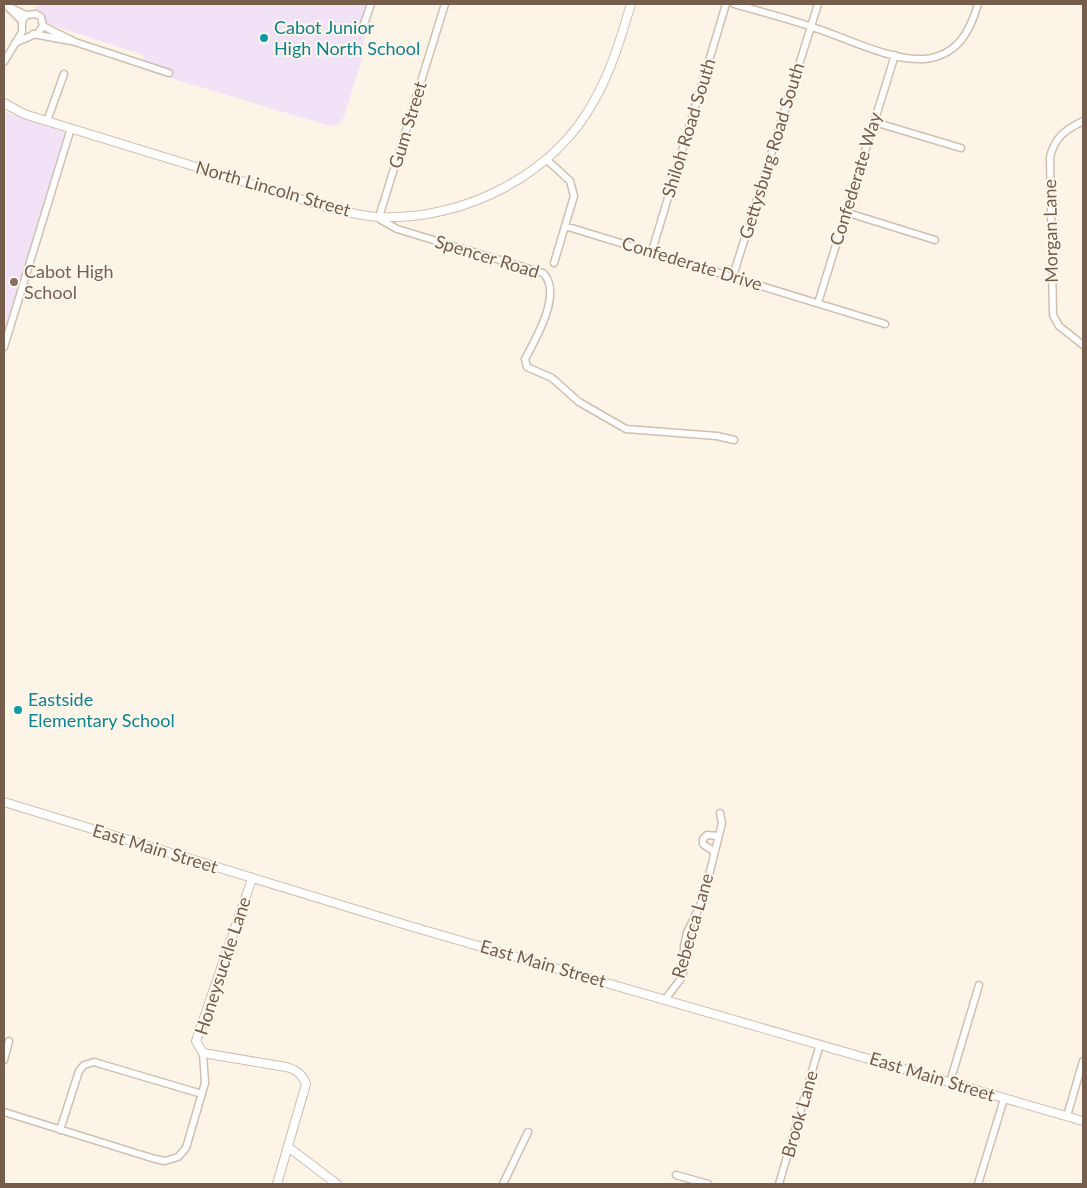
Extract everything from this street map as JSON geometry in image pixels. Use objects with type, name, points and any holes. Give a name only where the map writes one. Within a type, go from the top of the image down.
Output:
[{"type":"street","points":[[364,24],[371,4]]},
{"type":"street","name":"Gum Street","points":[[379,217],[445,4]]},
{"type":"street","name":"North Lincoln Street","points":[[4,108],[323,206],[379,217],[433,213],[465,204],[503,188],[546,159],[572,133],[595,100],[612,65],[631,4]]},
{"type":"street","name":"Shiloh Road South","points":[[652,251],[726,4]]},
{"type":"street","points":[[734,4],[811,26],[895,55],[924,59],[943,53],[960,44],[972,26],[978,4]]},
{"type":"street","name":"Gettysburg Road South","points":[[733,276],[818,4]]},
{"type":"street","points":[[7,5],[24,18]]},
{"type":"street","points":[[24,18],[34,13],[39,15],[43,26],[75,42],[169,73]]},
{"type":"street","points":[[4,62],[23,29],[24,18]]},
{"type":"street","points":[[17,42],[38,33],[43,26]]},
{"type":"street","points":[[23,29],[32,34],[61,41],[75,42]]},
{"type":"street","name":"Confederate Way","points":[[818,303],[895,55]]},
{"type":"street","points":[[47,121],[64,74]]},
{"type":"street","name":"North Lincoln Street","points":[[4,103],[24,114]]},
{"type":"street","points":[[874,122],[961,148]]},
{"type":"street","name":"Morgan Lane","points":[[1083,122],[1064,131],[1054,142],[1050,157],[1054,315],[1059,326],[1083,345]]},
{"type":"street","points":[[4,347],[71,128]]},
{"type":"street","points":[[546,159],[570,181],[574,196],[554,263]]},
{"type":"street","points":[[846,212],[935,240]]},
{"type":"street","name":"Spencer Road","points":[[379,217],[385,224],[397,229],[543,273],[547,276],[550,288],[549,299],[540,332],[526,358],[527,367],[552,378],[579,402],[608,420],[635,430],[717,436],[734,440]]},
{"type":"street","name":"Confederate Drive","points":[[565,226],[652,251],[885,324]]},
{"type":"street","name":"East Main Street","points":[[4,802],[252,879],[666,998],[1083,1121]]},
{"type":"street","name":"Rebecca Lane","points":[[666,998],[680,980],[684,970],[686,940],[704,898],[713,851],[722,823],[720,813]]},
{"type":"street","name":"Rebecca Lane","points":[[713,851],[703,844],[702,839],[706,835],[718,836]]},
{"type":"street","name":"Honeysuckle Lane","points":[[252,879],[196,1041],[203,1053],[286,1067],[295,1069],[302,1075],[306,1084],[277,1184]]},
{"type":"street","points":[[950,1082],[979,986]]},
{"type":"street","points":[[4,1060],[9,1041]]},
{"type":"street","name":"Brook Lane","points":[[779,1184],[820,1044]]},
{"type":"street","points":[[4,1112],[164,1161],[178,1157],[186,1148],[205,1083],[203,1053]]},
{"type":"street","points":[[1067,1116],[1083,1061]]},
{"type":"street","points":[[60,1130],[79,1070],[84,1065],[94,1062],[202,1094]]},
{"type":"street","points":[[978,1184],[1004,1099]]},
{"type":"street","points":[[503,1184],[528,1132]]},
{"type":"street","points":[[288,1147],[337,1184]]},
{"type":"street","points":[[676,1175],[708,1184]]},
{"type":"shaded area","points":[[38,4],[367,4],[362,21],[370,23],[363,44],[363,55],[344,117],[339,124],[330,126],[140,69],[144,55],[40,21],[32,16]]},
{"type":"shaded area","name":"Cabot High School","points":[[4,112],[61,130],[67,135],[4,347]]},
{"type":"place","name":"Cabot Junior High North School","points":[[264,38]]},
{"type":"place","name":"Cabot High School","points":[[14,282]]},
{"type":"place","name":"Eastside Elementary School","points":[[18,710]]}]
